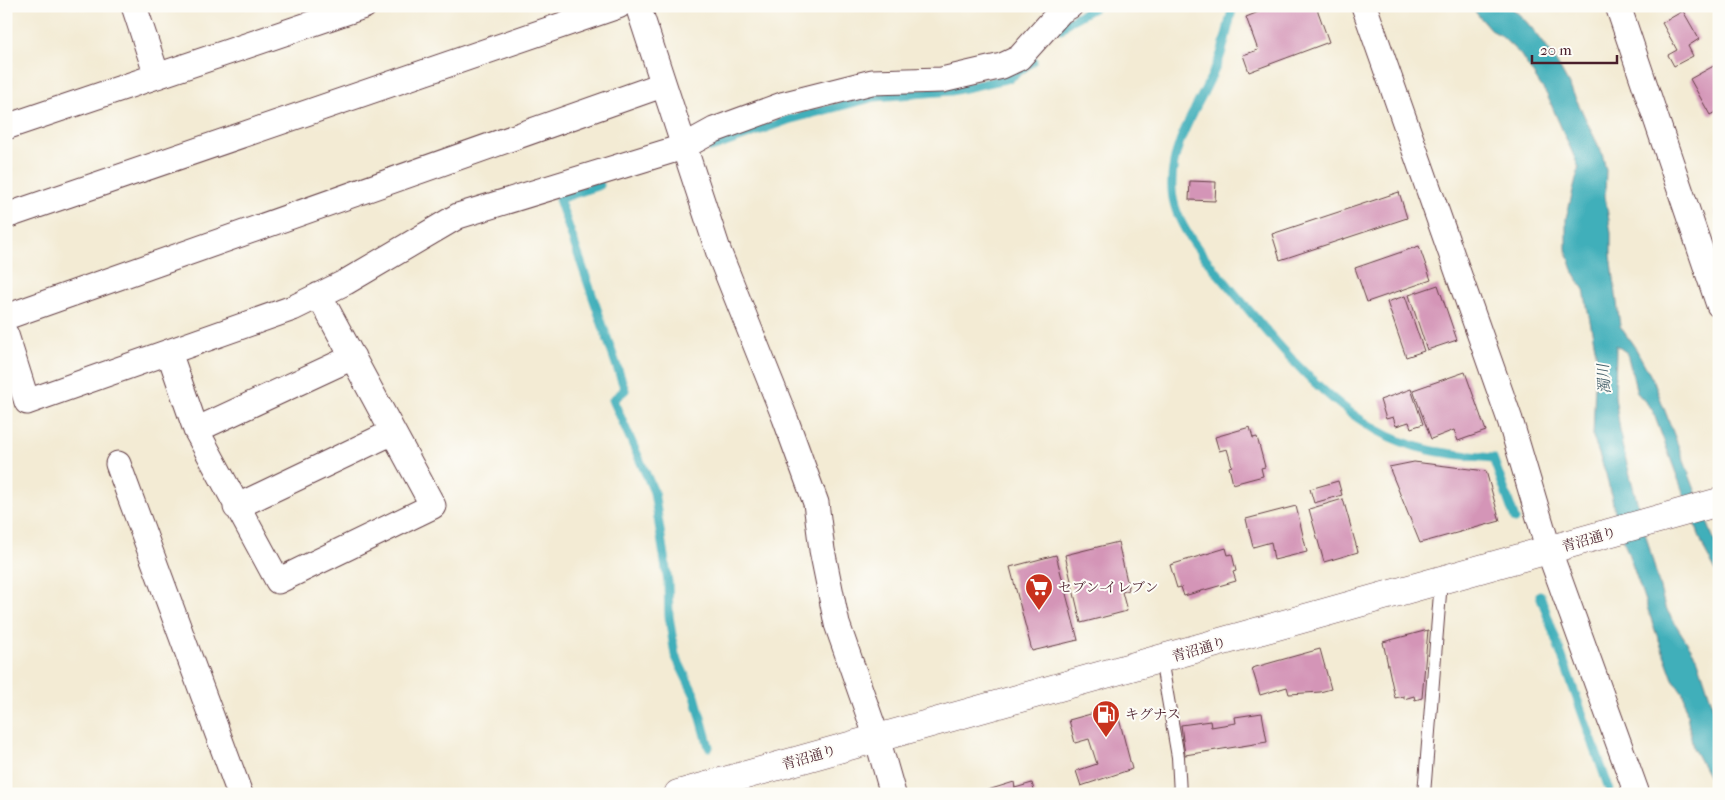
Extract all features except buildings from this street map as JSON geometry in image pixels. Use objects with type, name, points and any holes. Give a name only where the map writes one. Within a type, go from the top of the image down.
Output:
[{"type":"street","points":[[134,6],[157,76]]},
{"type":"street","points":[[6,127],[157,76],[306,16],[364,6]]},
{"type":"street","points":[[6,216],[618,6]]},
{"type":"street","points":[[638,6],[662,85],[719,253],[785,418],[816,503],[822,550],[837,624],[877,738],[893,794]]},
{"type":"street","points":[[6,335],[27,402],[293,308],[458,216],[683,146],[714,130],[786,104],[872,82],[942,80],[1002,66],[1019,58],[1061,11],[1070,6]]},
{"type":"street","points":[[1364,6],[1556,549],[1637,794]]},
{"type":"street","points":[[1618,6],[1719,305]]},
{"type":"street","points":[[6,317],[662,85]]},
{"type":"street","points":[[169,352],[196,430],[236,508],[278,581],[433,506],[319,295]]},
{"type":"street","points":[[196,430],[352,357]]},
{"type":"street","points":[[236,508],[393,432]]},
{"type":"street","points":[[118,464],[240,794]]},
{"type":"street","name":"青沼通り","points":[[678,794],[1719,502]]},
{"type":"lane","points":[[1424,794],[1441,581]]},
{"type":"lane","points":[[1161,659],[1178,757],[1180,794]]},
{"type":"water","name":"濁川","points":[[1470,6],[1510,6],[1526,22],[1553,56],[1602,153],[1606,170],[1605,196],[1611,233],[1611,255],[1620,326],[1636,349],[1654,382],[1719,553],[1719,577],[1705,551],[1652,409],[1637,393],[1627,353],[1616,345],[1615,396],[1622,445],[1665,607],[1698,660],[1710,697],[1719,732],[1719,791],[1711,781],[1693,748],[1683,693],[1673,679],[1655,630],[1618,524],[1606,474],[1593,437],[1596,352],[1584,290],[1574,273],[1566,249],[1566,218],[1579,168],[1547,95],[1520,54],[1500,35],[1491,30]]},
{"type":"waterway","points":[[1061,29],[1068,22],[1097,6]]},
{"type":"waterway","points":[[1233,6],[1221,54],[1189,120],[1176,153],[1172,190],[1174,204],[1186,230],[1203,256],[1247,308],[1298,366],[1335,401],[1377,430],[1405,443],[1433,451],[1493,458],[1515,519]]},
{"type":"waterway","points":[[711,148],[788,120],[875,97],[951,91],[1010,78],[1033,61]]},
{"type":"waterway","points":[[600,185],[559,199],[625,390],[613,400],[654,492],[668,582],[669,616],[675,655],[695,696],[709,747]]},
{"type":"waterway","points":[[1540,595],[1611,794]]},
{"type":"place","name":"セブン-イレブン","points":[[1039,611]]},
{"type":"place","name":"キグナス","points":[[1106,738]]}]
